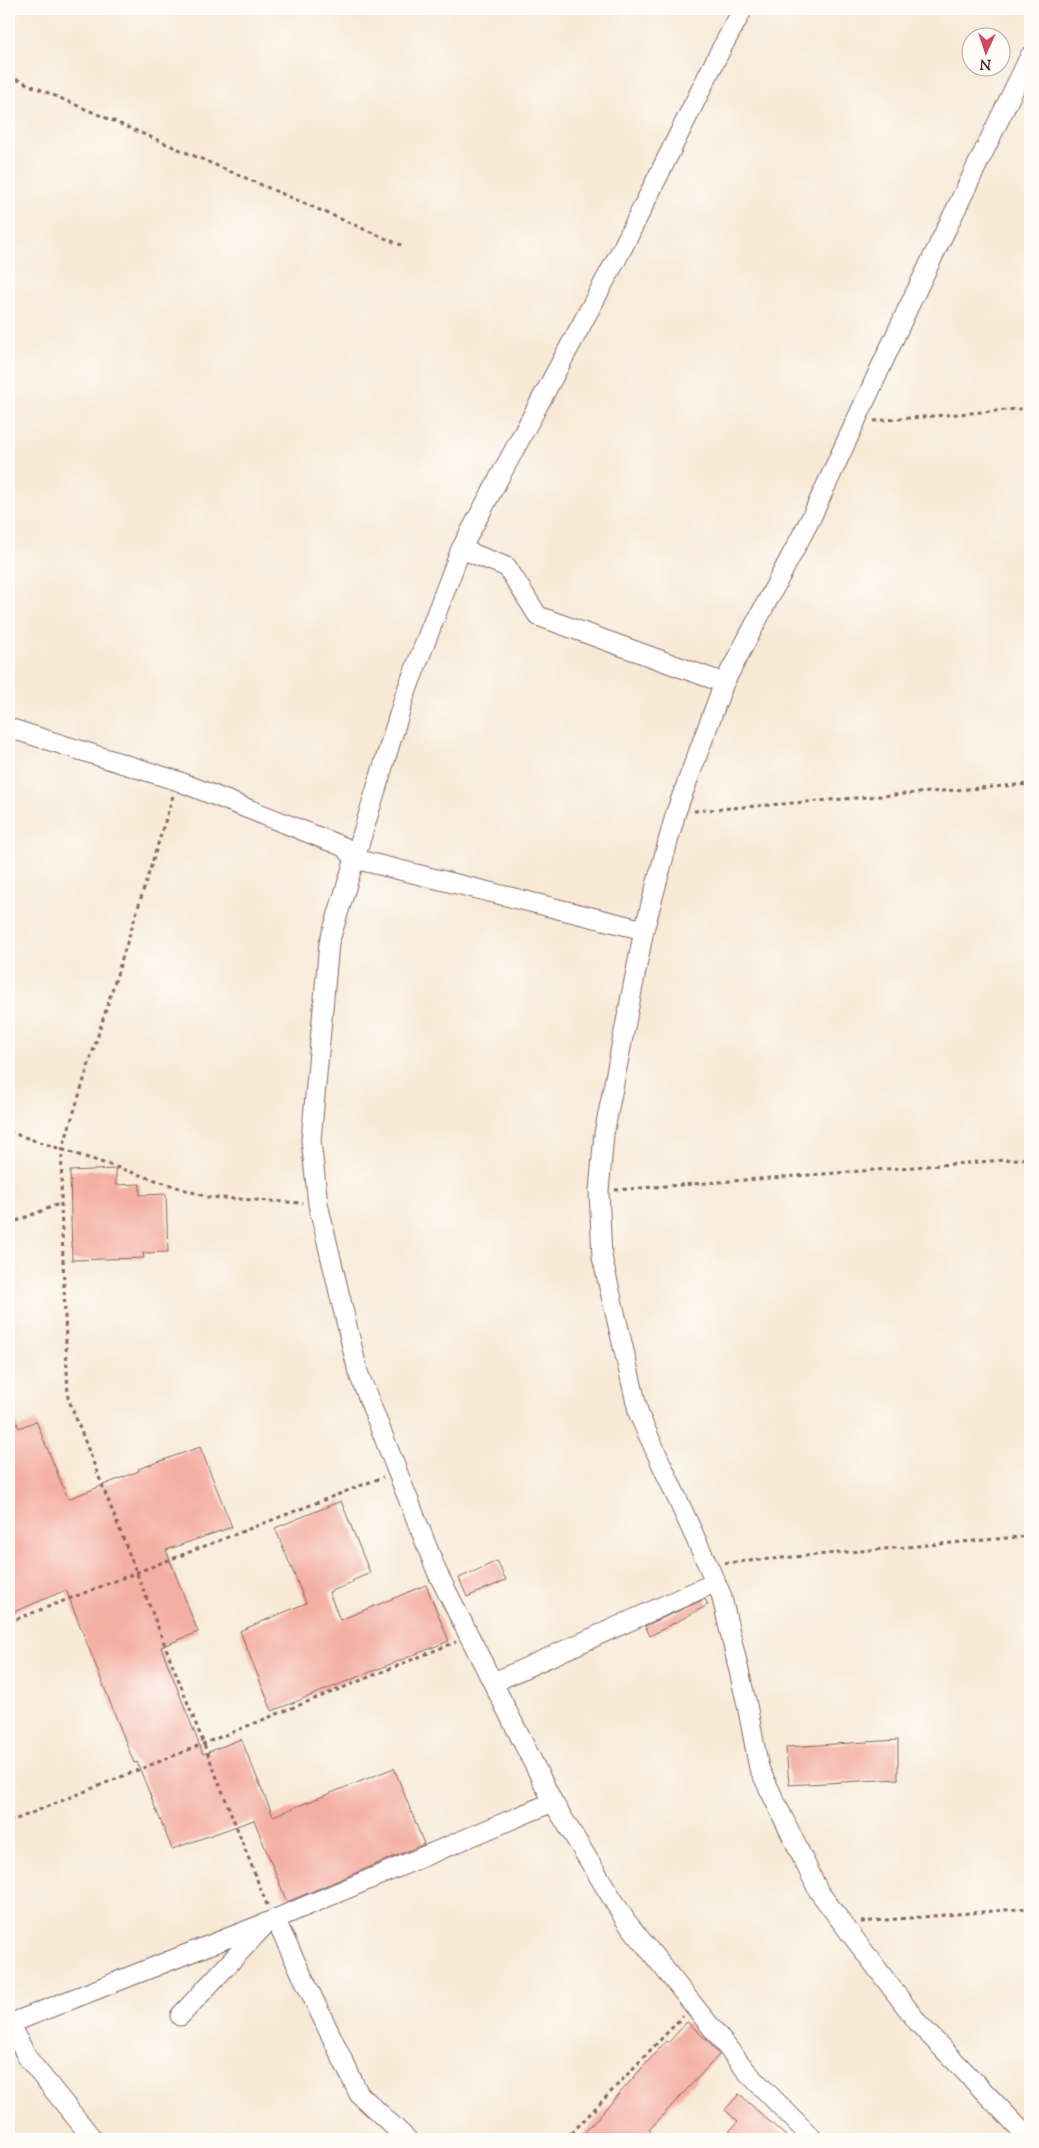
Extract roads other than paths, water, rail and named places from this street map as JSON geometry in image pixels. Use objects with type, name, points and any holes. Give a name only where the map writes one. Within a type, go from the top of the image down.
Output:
[{"type":"street","points":[[743,9],[719,53],[623,247],[461,548],[405,695],[329,943],[311,1140],[318,1204],[358,1372],[437,1572],[553,1802],[626,1921],[748,2072],[813,2139]]},
{"type":"street","points":[[1027,2139],[1019,2128],[919,2024],[819,1892],[759,1768],[747,1705],[720,1594],[639,1415],[602,1257],[599,1192],[604,1134],[644,930],[676,812],[724,683],[811,518],[854,422],[1030,56]]},
{"type":"street","points":[[461,548],[506,568],[538,616],[724,683]]},
{"type":"street","points":[[9,728],[178,781],[344,847],[355,858],[644,930]]},
{"type":"street","points":[[494,1682],[714,1583]]},
{"type":"street","points":[[93,2139],[28,2060],[9,2024],[271,1921],[553,1802]]},
{"type":"street","points":[[180,2016],[271,1921]]},
{"type":"street","points":[[271,1921],[359,2094],[407,2139]]}]
